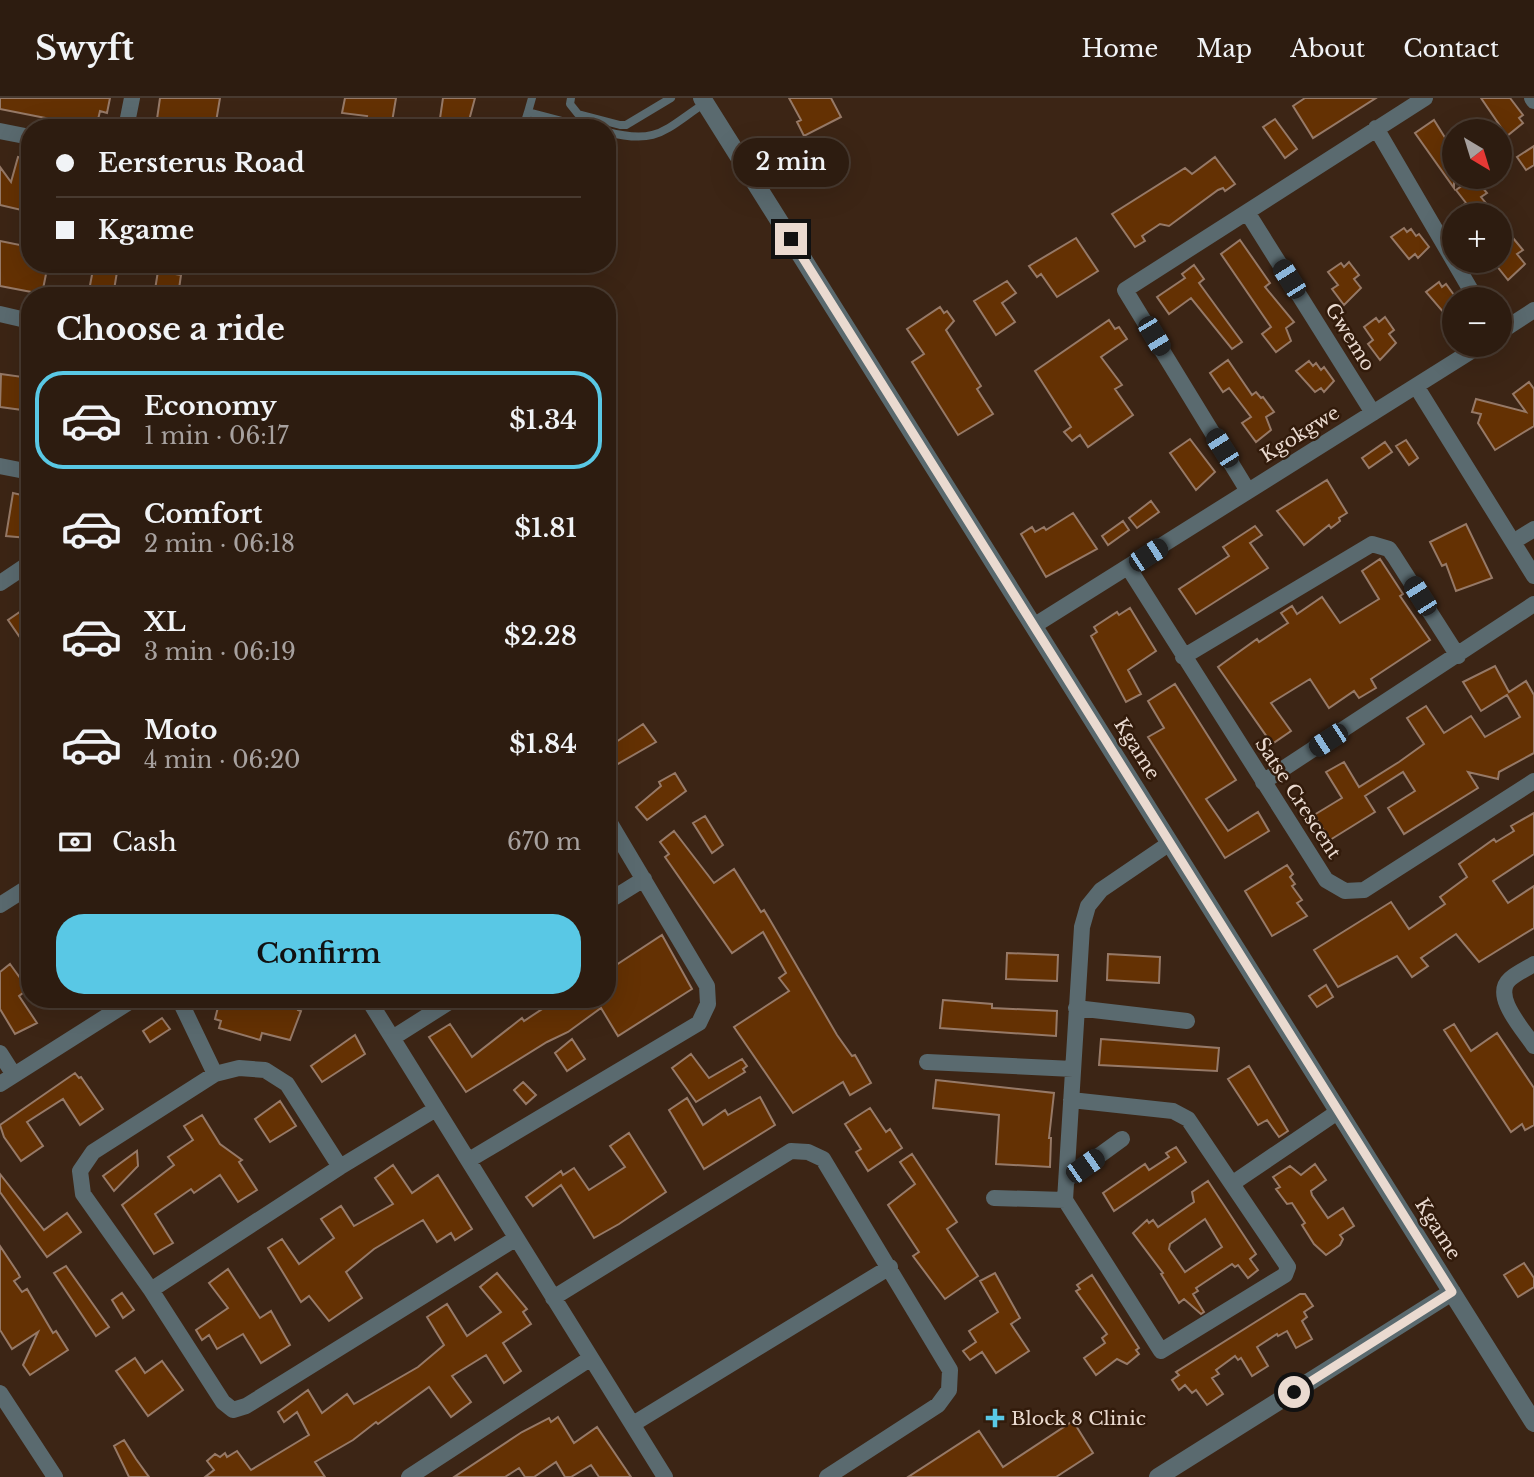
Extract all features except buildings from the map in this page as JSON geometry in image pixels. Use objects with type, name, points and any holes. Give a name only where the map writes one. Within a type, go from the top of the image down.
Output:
[{"type":"street","points":[[128,119],[132,98]]},
{"type":"street","points":[[1248,491],[1125,289],[1425,98]]},
{"type":"street","name":"Kgame","points":[[703,101],[1035,625],[1534,1423]]},
{"type":"street","points":[[1376,128],[1469,287]]},
{"type":"street","points":[[0,131],[21,134]]},
{"type":"street","name":"Gwemo","points":[[1247,212],[1373,413]]},
{"type":"street","points":[[1512,324],[1534,310]]},
{"type":"street","points":[[0,314],[21,319]]},
{"type":"street","name":"Kgokgwe","points":[[1035,625],[1461,357]]},
{"type":"street","points":[[1416,386],[1534,576]]},
{"type":"street","points":[[0,466],[21,470]]},
{"type":"street","points":[[1513,542],[1534,529]]},
{"type":"street","points":[[1183,657],[1372,544],[1389,549],[1395,555],[1458,656]]},
{"type":"street","name":"Satse Crescent","points":[[1128,568],[1326,880],[1345,891],[1364,890],[1534,781]]},
{"type":"street","points":[[0,583],[21,569]]},
{"type":"street","points":[[1263,782],[1534,604]]},
{"type":"street","points":[[469,1160],[699,1023],[708,1004],[707,986],[616,833]]},
{"type":"street","points":[[1071,1100],[1173,1111],[1188,1119],[1233,1183],[1287,1271],[1161,1350],[1065,1200],[1076,1008],[1082,926],[1088,906],[1101,890],[1170,843]]},
{"type":"street","points":[[616,896],[644,879]]},
{"type":"street","points":[[0,905],[21,892]]},
{"type":"street","points":[[1534,964],[1509,979],[1504,988],[1504,999],[1534,1046]]},
{"type":"street","points":[[0,1084],[120,1008]]},
{"type":"street","points":[[183,1008],[215,1074]]},
{"type":"street","points":[[374,1008],[469,1160],[515,1240],[665,1477]]},
{"type":"street","points":[[394,1037],[440,1008]]},
{"type":"street","points":[[1076,1008],[1187,1021]]},
{"type":"street","points":[[0,1053],[14,1075]]},
{"type":"street","points":[[927,1062],[1073,1069]]},
{"type":"street","points":[[340,1167],[286,1084],[265,1070],[239,1068],[215,1074],[93,1152],[80,1171],[83,1194],[151,1290],[223,1402],[233,1410],[246,1406],[515,1240]]},
{"type":"street","points":[[151,1290],[340,1167],[436,1109]]},
{"type":"street","points":[[1233,1183],[1339,1111]]},
{"type":"street","points":[[1067,1179],[1122,1139]]},
{"type":"street","points":[[553,1298],[791,1150],[808,1152],[823,1159],[950,1370],[949,1390],[938,1405],[827,1477]]},
{"type":"street","points":[[994,1198],[1065,1200]]},
{"type":"street","points":[[633,1424],[890,1267]]},
{"type":"street","points":[[1158,1477],[1452,1292]]},
{"type":"street","points":[[410,1477],[591,1358]]},
{"type":"street","points":[[0,1393],[55,1477]]},
{"type":"lane","points":[[526,119],[532,98]]},
{"type":"lane","points":[[571,98],[570,104],[578,114],[597,119]]},
{"type":"lane","points":[[616,124],[632,122],[671,98]]},
{"type":"lane","points":[[616,135],[631,139],[650,138],[703,101]]},
{"type":"lane","points":[[528,112],[555,119]]},
{"type":"place","name":"Block 8 Clinic","points":[[995,1418]]},
{"type":"route","points":[[791,239],[1452,1292],[1294,1392]]}]
